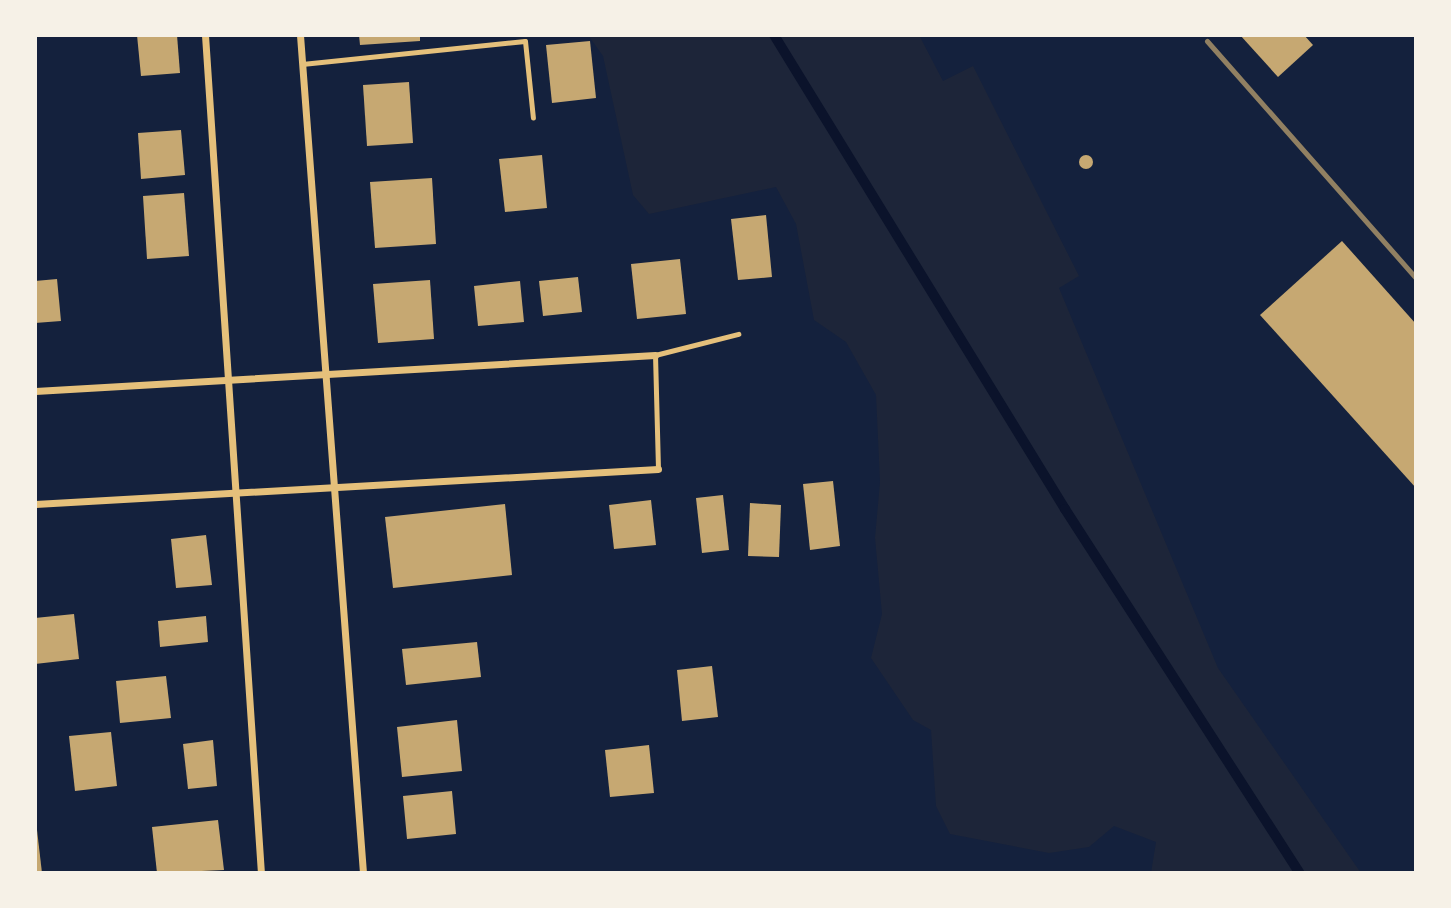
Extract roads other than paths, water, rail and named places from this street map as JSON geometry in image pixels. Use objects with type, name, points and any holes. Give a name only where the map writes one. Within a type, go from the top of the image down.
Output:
[{"type":"street","points":[[205,35],[261,873]]},
{"type":"street","points":[[300,35],[363,873]]},
{"type":"street","points":[[35,391],[655,355]]},
{"type":"street","points":[[35,504],[658,469]]},
{"type":"lane","points":[[302,64],[525,41],[533,118]]},
{"type":"lane","points":[[658,469],[655,355],[738,334]]},
{"type":"waterway","points":[[774,35],[1065,509],[1300,873]]},
{"type":"railway","points":[[1207,41],[1416,278]]}]
